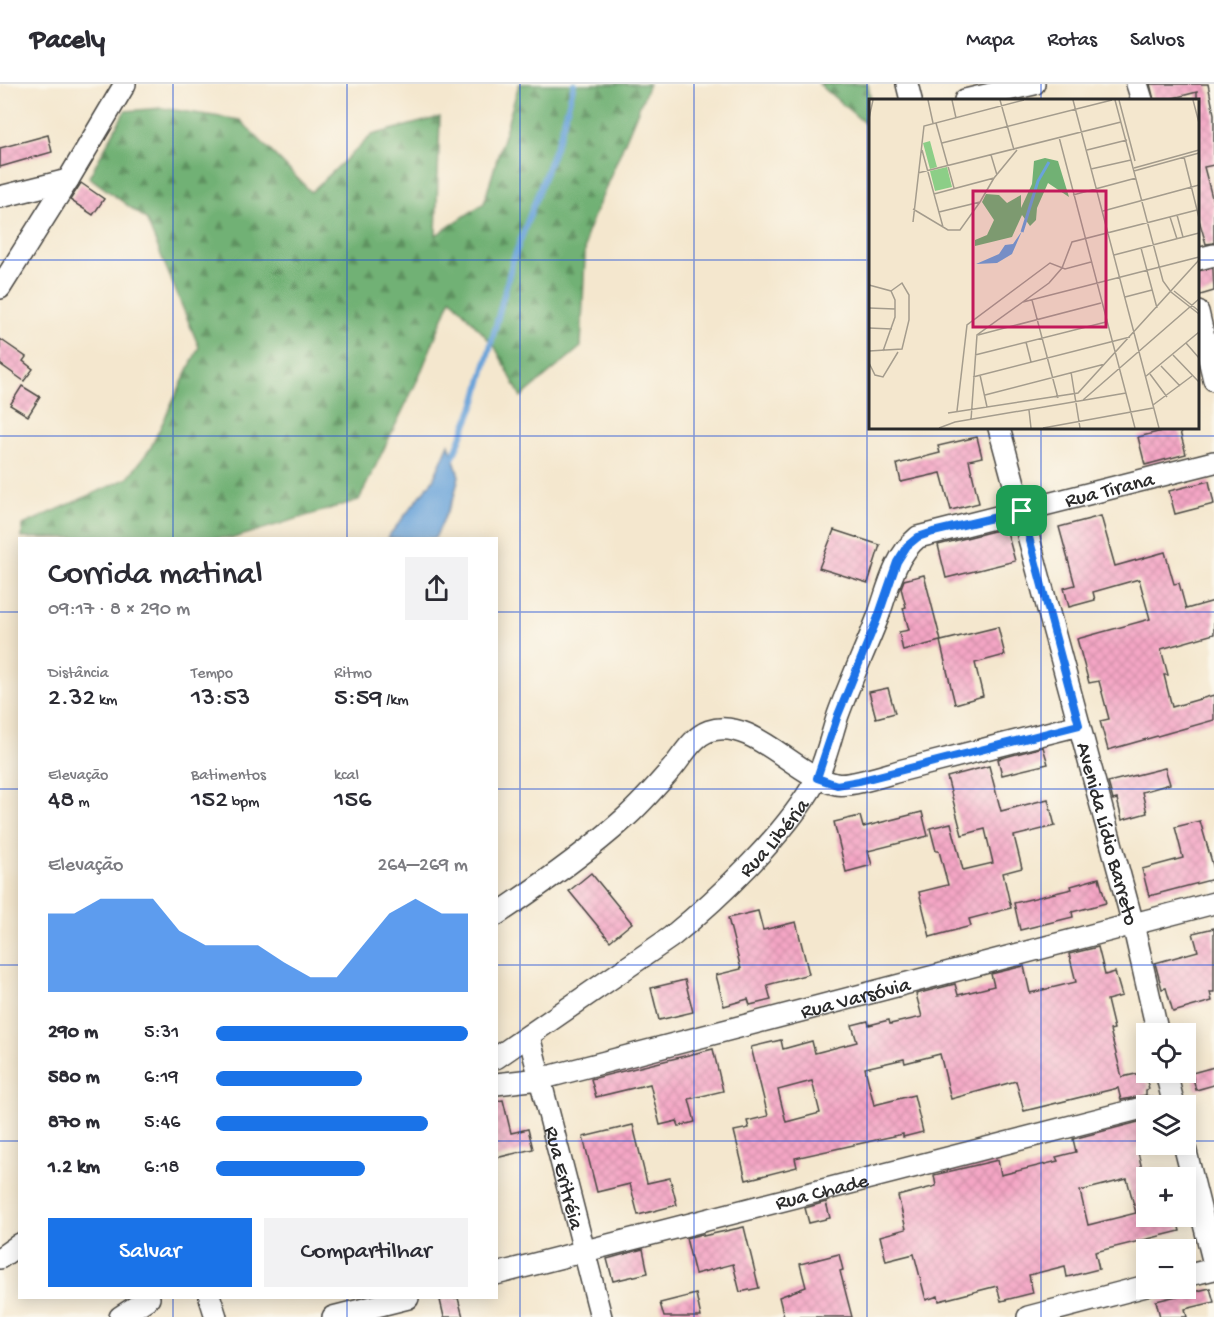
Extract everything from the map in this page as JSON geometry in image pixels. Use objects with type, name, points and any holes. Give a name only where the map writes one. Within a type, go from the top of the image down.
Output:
[{"type":"street","points":[[0,288],[125,84]]},
{"type":"street","points":[[907,84],[911,99]]},
{"type":"street","points":[[969,99],[1034,84]]},
{"type":"street","points":[[1137,84],[1142,99]]},
{"type":"street","points":[[0,197],[68,180]]},
{"type":"street","points":[[1199,259],[1214,255]]},
{"type":"street","points":[[1199,320],[1214,380]]},
{"type":"street","name":"Avenida Lídio Barreto","points":[[999,429],[1133,924],[1156,1023]]},
{"type":"street","name":"Rua Tirana","points":[[933,532],[1214,462]]},
{"type":"street","name":"Rua Libéria","points":[[498,1057],[695,918],[753,859],[796,810],[817,778],[838,715],[878,617],[897,562],[907,546],[918,537],[933,532]]},
{"type":"street","points":[[498,914],[554,876],[624,819],[674,768],[690,746],[700,736],[711,731],[725,730],[752,736],[817,778],[837,785],[1079,725]]},
{"type":"street","name":"Rua Varsóvia","points":[[498,1084],[540,1079],[1214,903]]},
{"type":"street","name":"Rua Eritréia","points":[[529,1036],[602,1317]]},
{"type":"street","name":"Rua Chade","points":[[498,1273],[1136,1110]]},
{"type":"street","points":[[1187,1155],[1214,1267],[1196,1273]]},
{"type":"street","points":[[0,1258],[18,1245]]},
{"type":"street","points":[[1028,1317],[1136,1289]]},
{"type":"street","points":[[120,1317],[147,1299]]},
{"type":"street","points":[[210,1299],[216,1317]]},
{"type":"street","points":[[333,1317],[404,1299]]},
{"type":"green space","points":[[519,84],[649,84],[586,235],[581,347],[521,397],[495,347],[451,298],[419,377],[359,500],[237,537],[22,537],[23,525],[128,478],[150,449],[199,347],[146,219],[89,177],[125,111],[162,108],[240,120],[311,192],[372,135],[440,117],[436,235],[484,203]]},
{"type":"green space","points":[[819,84],[868,84],[871,99],[869,99],[869,127]]},
{"type":"water","points":[[449,444],[459,476],[454,497],[435,537],[388,537],[433,480]]},
{"type":"building","points":[[1150,84],[1208,84],[1214,114],[1214,165],[1204,167],[1214,205],[1214,243],[1206,244],[1199,220],[1199,99],[1197,99],[1197,92],[1170,99],[1154,99]]},
{"type":"building","points":[[48,135],[52,152],[0,167],[0,148]]},
{"type":"building","points":[[81,183],[104,199],[93,215],[70,200]]},
{"type":"building","points":[[1213,268],[1214,291],[1199,295],[1199,271]]},
{"type":"building","points":[[0,339],[26,357],[23,361],[33,369],[24,381],[0,364]]},
{"type":"building","points":[[22,386],[40,397],[28,416],[10,405]]},
{"type":"building","points":[[1179,429],[1186,454],[1145,465],[1138,437]]},
{"type":"building","points":[[977,437],[982,457],[969,460],[979,503],[951,510],[941,473],[901,482],[897,464],[940,453],[938,446]]},
{"type":"building","points":[[1209,481],[1214,504],[1175,514],[1169,491]]},
{"type":"building","points":[[1101,516],[1115,566],[1165,552],[1174,584],[1179,583],[1186,609],[1214,601],[1214,634],[1161,649],[1168,675],[1164,675],[1172,707],[1214,695],[1214,720],[1108,750],[1100,721],[1109,719],[1099,681],[1089,683],[1077,639],[1150,619],[1139,579],[1093,592],[1095,600],[1069,607],[1064,588],[1075,585],[1059,527]]},
{"type":"building","points":[[1006,528],[1015,561],[946,578],[938,545]]},
{"type":"building","points":[[834,530],[880,545],[868,583],[819,568]]},
{"type":"building","points":[[924,575],[941,641],[998,627],[1005,655],[975,663],[983,696],[955,704],[940,641],[903,651],[899,632],[909,630],[901,588],[904,580]]},
{"type":"building","points":[[888,688],[895,713],[876,718],[869,692]]},
{"type":"building","points":[[1043,747],[1048,764],[1002,775],[998,759]]},
{"type":"building","points":[[989,766],[1001,811],[1048,799],[1055,826],[1014,836],[1022,868],[1003,873],[1011,908],[969,919],[971,926],[930,937],[919,892],[948,885],[930,828],[951,823],[963,870],[993,863],[985,829],[962,835],[947,777]]},
{"type":"building","points":[[1165,768],[1170,784],[1142,792],[1147,813],[1122,820],[1117,799],[1113,800],[1108,782]]},
{"type":"building","points":[[922,812],[928,836],[868,851],[872,865],[846,872],[834,822],[860,816],[863,827]]},
{"type":"building","points":[[1200,821],[1214,869],[1214,879],[1149,896],[1142,869],[1183,858],[1175,827]]},
{"type":"building","points":[[591,873],[632,923],[610,941],[569,891]]},
{"type":"building","points":[[1099,878],[1106,903],[1072,912],[1073,917],[1020,930],[1014,903],[1072,889],[1071,886]]},
{"type":"building","points":[[758,911],[763,930],[796,922],[809,974],[767,985],[771,1000],[750,1005],[748,999],[724,1006],[716,975],[741,969],[728,918]]},
{"type":"building","points":[[1214,928],[1214,992],[1210,992],[1212,1001],[1173,1012],[1166,988],[1162,989],[1155,963],[1198,951],[1193,933]]},
{"type":"building","points":[[1098,947],[1105,975],[1115,972],[1122,996],[1107,1000],[1114,1029],[1110,1030],[1122,1077],[1136,1074],[1136,1083],[1148,1083],[1149,1089],[1146,1090],[1146,1095],[1136,1095],[1136,1097],[1121,1100],[1118,1088],[1024,1111],[1016,1081],[951,1099],[940,1054],[905,1063],[904,1059],[865,1068],[874,1105],[914,1095],[923,1132],[903,1137],[903,1134],[795,1158],[797,1167],[746,1180],[734,1131],[749,1128],[747,1121],[768,1116],[751,1047],[781,1040],[783,1049],[812,1041],[815,1053],[857,1042],[852,1025],[868,1021],[869,1025],[889,1020],[890,1024],[922,1017],[916,994],[955,984],[958,995],[994,986],[991,974],[1024,966],[1030,993],[1076,982],[1069,954]],"holes":[[[812,1081],[820,1113],[786,1122],[778,1090]]]},
{"type":"building","points":[[685,980],[693,1012],[659,1020],[651,988]]},
{"type":"building","points":[[713,1049],[723,1091],[689,1099],[695,1122],[679,1126],[677,1121],[660,1125],[650,1084],[596,1097],[591,1079]]},
{"type":"building","points":[[1214,1067],[1214,1085],[1196,1090],[1196,1072]]},
{"type":"building","points":[[503,1100],[511,1133],[528,1129],[533,1149],[498,1158],[498,1101]]},
{"type":"building","points":[[1136,1123],[1136,1155],[1139,1155],[1142,1167],[1136,1167],[1136,1213],[1136,1227],[1179,1227],[1180,1231],[1148,1239],[1136,1239],[1136,1242],[1095,1252],[1099,1269],[1067,1277],[1065,1266],[1029,1275],[1033,1293],[1001,1301],[997,1286],[939,1301],[938,1296],[926,1300],[914,1254],[886,1261],[880,1236],[906,1229],[898,1196],[936,1186],[934,1175],[998,1160],[1001,1175],[1058,1161],[1056,1157],[1076,1152],[1073,1139]],"holes":[[[1127,1179],[1136,1213],[1088,1225],[1080,1191]]]},
{"type":"building","points":[[633,1125],[647,1183],[670,1178],[677,1205],[638,1215],[630,1184],[597,1192],[583,1137]]},
{"type":"building","points":[[826,1202],[830,1218],[809,1223],[805,1208]]},
{"type":"building","points":[[744,1227],[759,1288],[740,1292],[733,1264],[695,1274],[686,1238]]},
{"type":"building","points":[[643,1249],[648,1273],[613,1281],[607,1259]]},
{"type":"building","points":[[839,1254],[843,1270],[840,1271],[852,1317],[784,1317],[779,1297],[806,1287],[800,1264]]},
{"type":"building","points":[[1210,1288],[1214,1302],[1185,1309],[1187,1317],[1160,1317],[1156,1301],[1196,1299],[1196,1291]]},
{"type":"building","points":[[696,1294],[701,1317],[664,1317],[660,1303]]},
{"type":"building","points":[[458,1299],[463,1317],[444,1317],[440,1300]]},
{"type":"waterway","points":[[453,457],[476,401],[513,260],[561,132],[574,84]]},
{"type":"route","points":[[1022,511],[1079,725],[859,781],[837,785],[817,778],[838,715],[878,617],[897,562],[907,546],[918,537],[933,532],[1022,511]]}]
